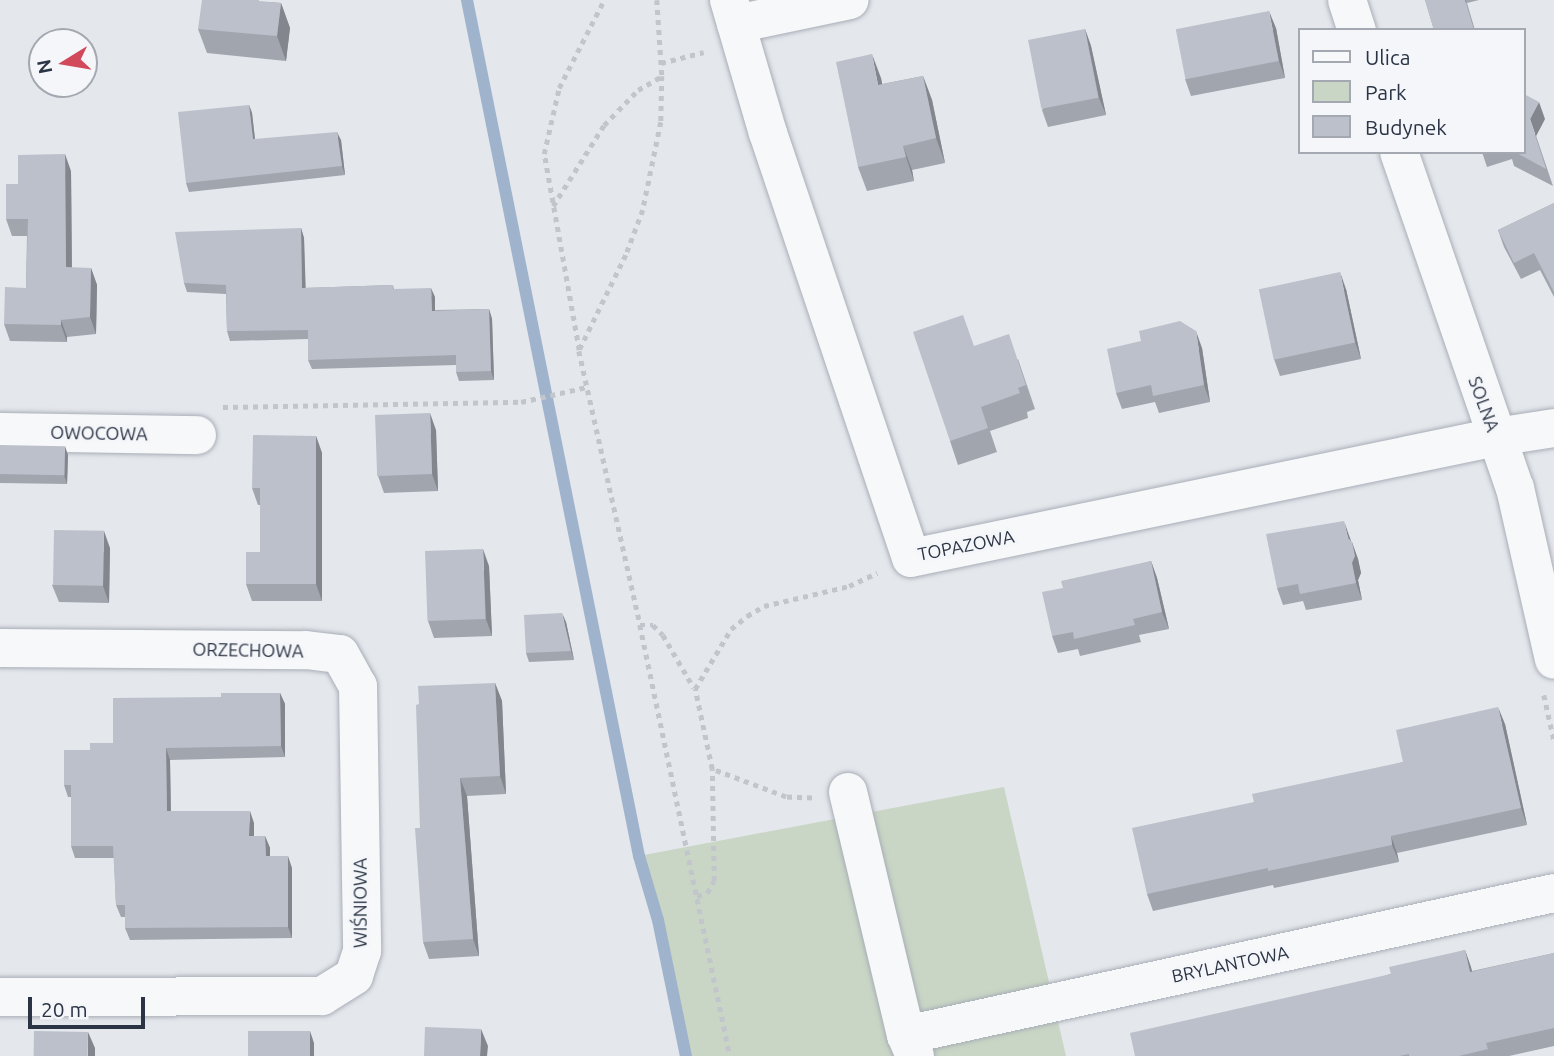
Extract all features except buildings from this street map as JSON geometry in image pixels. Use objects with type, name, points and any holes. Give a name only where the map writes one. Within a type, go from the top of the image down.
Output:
[{"type":"street","points":[[733,12],[850,0]]},
{"type":"street","points":[[1347,0],[1356,28]]},
{"type":"street","name":"TOPAZOWA","points":[[733,12],[768,132],[911,558],[1496,437],[1554,428]]},
{"type":"street","name":"SOLNA","points":[[1399,154],[1515,488],[1548,675]]},
{"type":"street","name":"OWOCOWA","points":[[0,432],[197,435]]},
{"type":"street","name":"ORZECHOWA","points":[[0,648],[306,650],[340,654],[358,686],[360,805]]},
{"type":"street","points":[[848,792],[910,1046]]},
{"type":"street","name":"WIŚNIOWA","points":[[0,997],[322,996],[354,976],[362,951],[360,805]]},
{"type":"street","name":"BRYLANTOWA","points":[[910,1046],[1554,893]]},
{"type":"path","points":[[604,0],[559,89],[544,154],[579,351],[640,625],[730,1056]]},
{"type":"path","points":[[579,351],[626,255],[643,210],[661,122],[662,76],[657,0]]},
{"type":"path","points":[[552,206],[604,125],[638,90],[662,76]]},
{"type":"path","points":[[197,435],[221,407],[521,402],[587,387]]},
{"type":"path","points":[[695,689],[732,629],[747,616],[764,606],[849,586],[911,558]]},
{"type":"path","points":[[640,625],[653,625],[663,635],[695,689],[712,769],[714,881],[707,892],[697,896]]},
{"type":"path","points":[[1548,675],[1554,740]]},
{"type":"path","points":[[712,769],[786,797],[821,797],[848,792]]},
{"type":"green space","points":[[1004,787],[1066,1056],[686,1056],[658,920],[639,856]]},
{"type":"waterway","points":[[467,0],[639,856],[658,920],[686,1056]]}]
